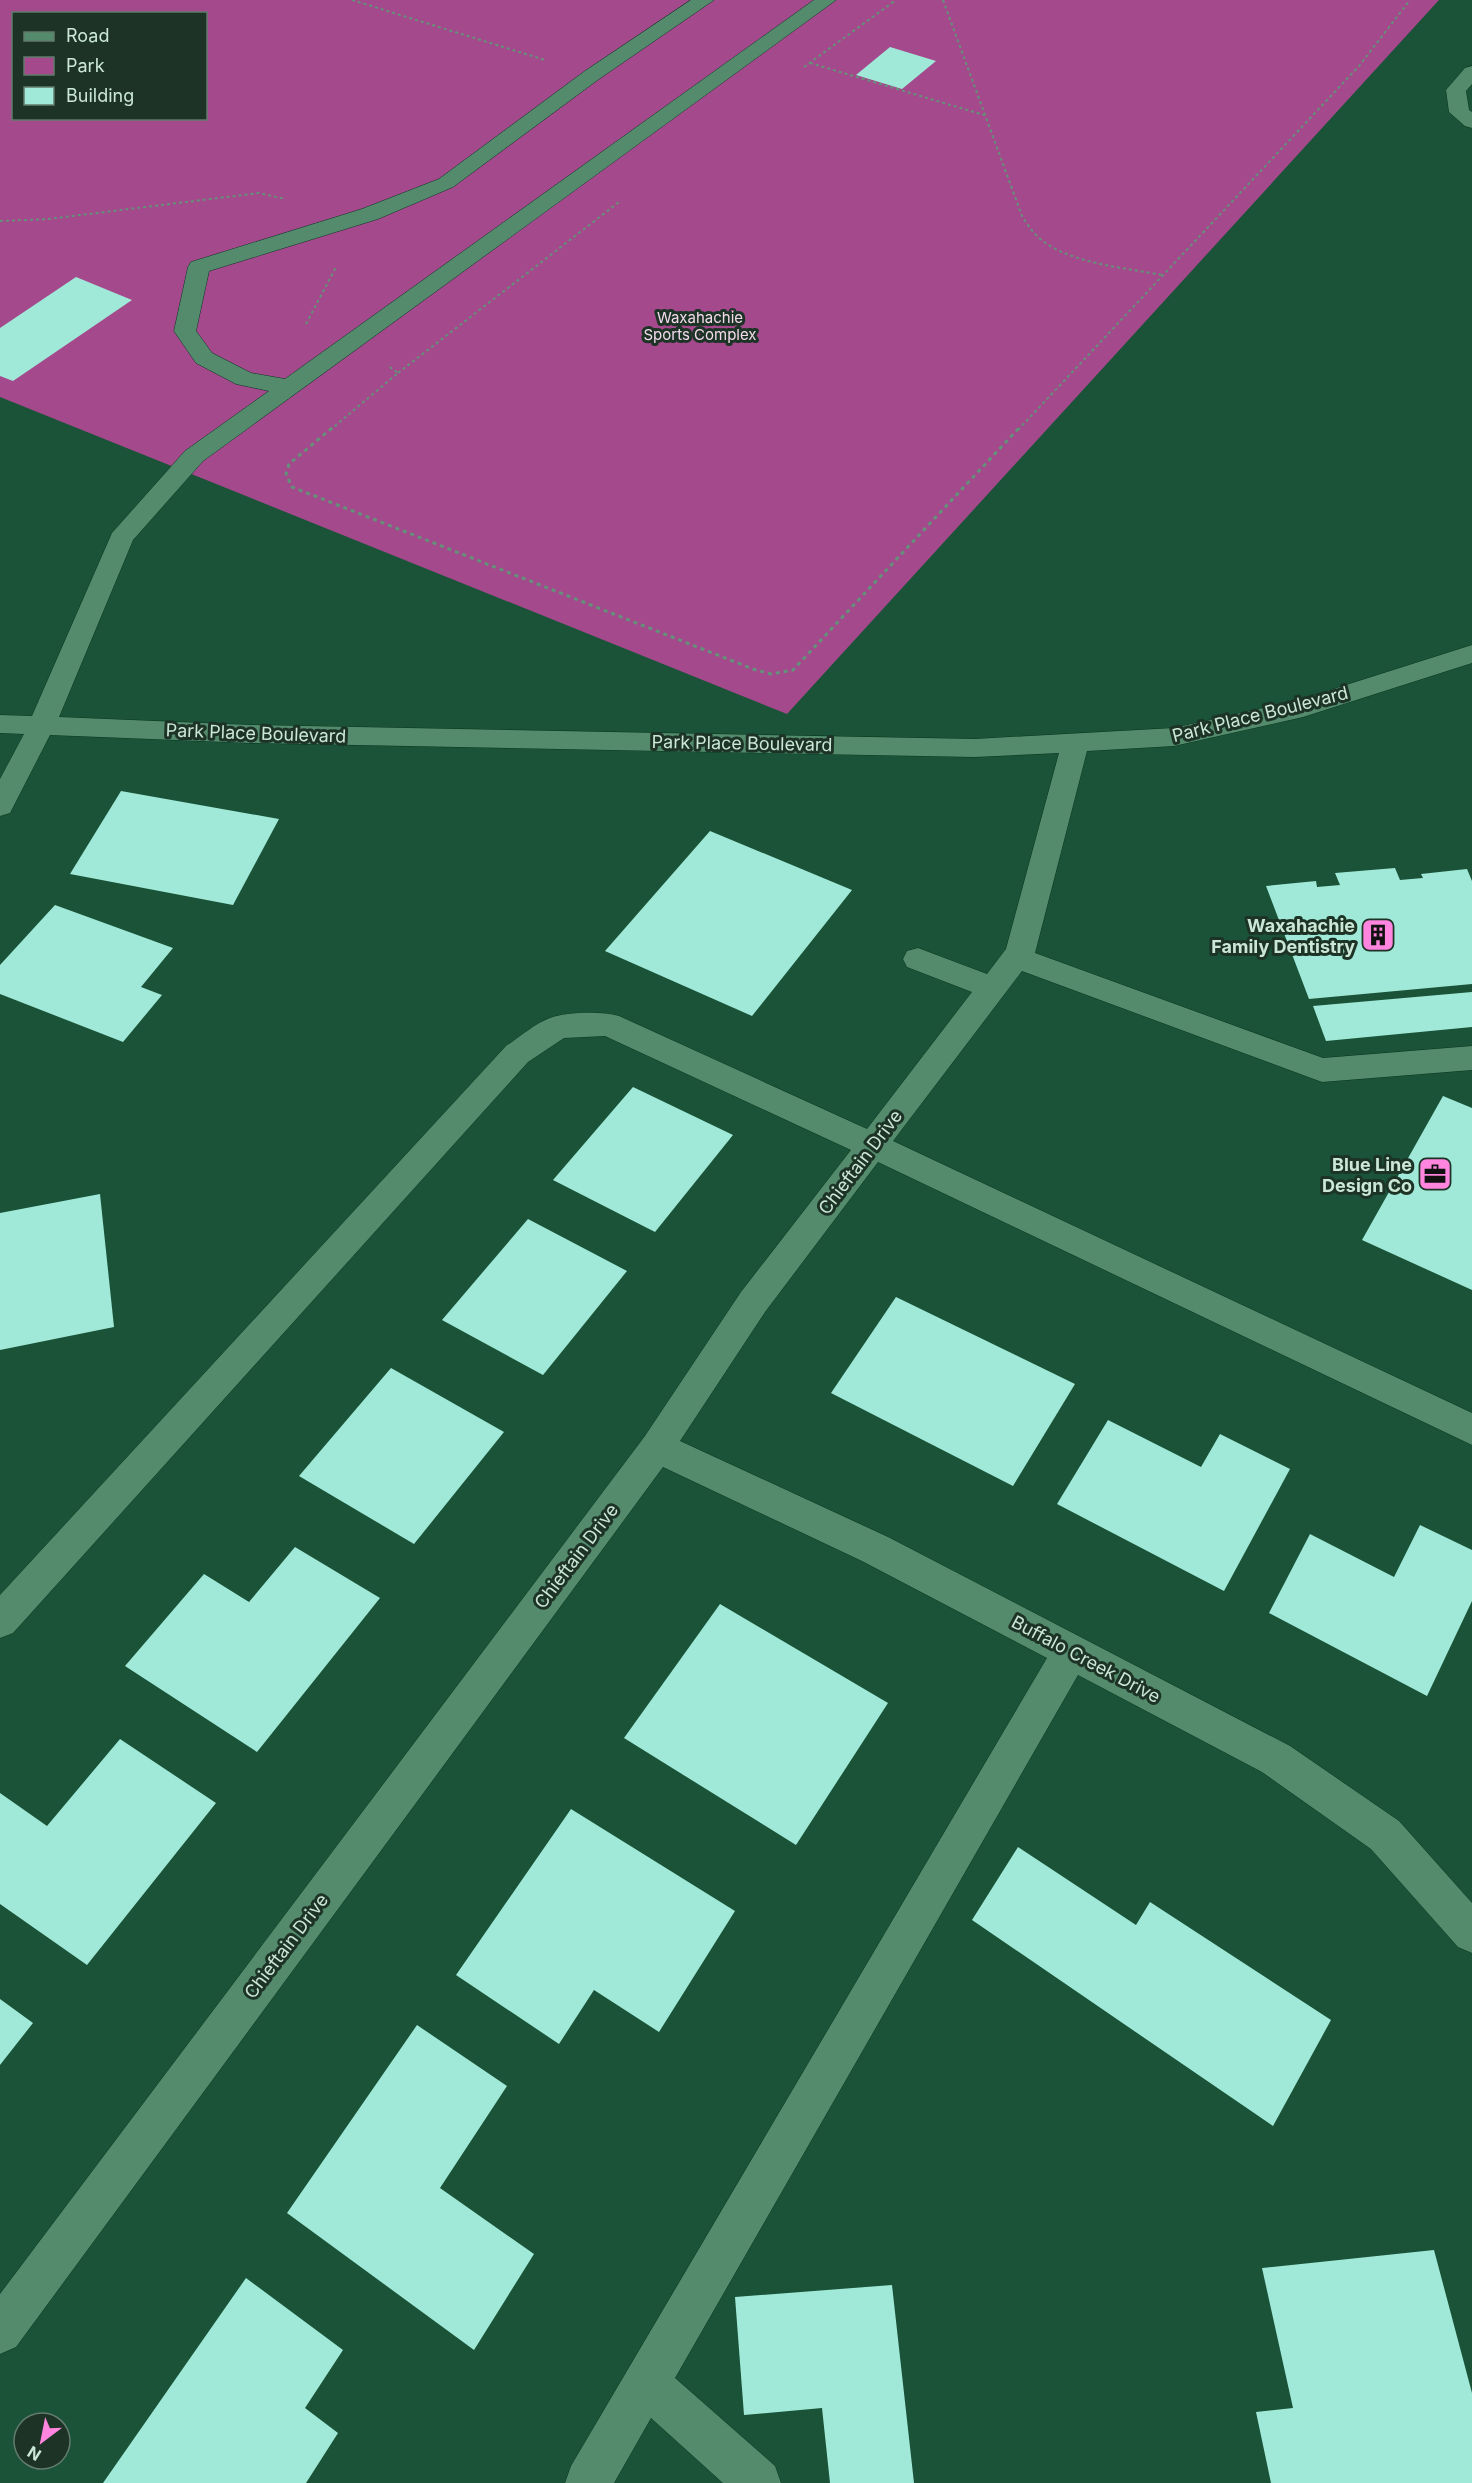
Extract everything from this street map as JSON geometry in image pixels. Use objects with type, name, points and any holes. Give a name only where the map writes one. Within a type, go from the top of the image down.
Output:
[{"type":"street","points":[[289,387],[244,379],[204,358],[185,331],[198,267],[317,232],[370,214],[446,183],[592,75],[704,0]]},
{"type":"street","points":[[0,806],[42,725],[121,537],[194,456],[826,0]]},
{"type":"street","points":[[1472,72],[1456,90],[1459,112],[1472,122]]},
{"type":"street","name":"Park Place Boulevard","points":[[0,724],[251,734],[975,748],[1174,737],[1303,708],[1472,654]]},
{"type":"street","name":"Chieftain Drive","points":[[0,2331],[657,1448],[753,1302],[1020,952],[1075,743]]},
{"type":"street","points":[[1015,957],[1322,1070],[1472,1058]]},
{"type":"street","points":[[918,959],[992,988]]},
{"type":"street","points":[[0,1621],[517,1054],[558,1027],[608,1024],[873,1146],[1472,1430]]},
{"type":"street","name":"Buffalo Creek Drive","points":[[657,1448],[875,1549],[1276,1758],[1385,1834],[1472,1933]]},
{"type":"street","points":[[588,2483],[1071,1652]]},
{"type":"street","points":[[646,2383],[758,2483]]},
{"type":"path","points":[[352,0],[592,75]]},
{"type":"path","points":[[801,69],[896,0]]},
{"type":"path","points":[[944,0],[1022,216],[1038,237],[1057,249],[1080,257],[1164,275]]},
{"type":"path","points":[[624,198],[398,373],[289,464],[286,474],[292,487],[771,674],[793,670],[1359,66],[1410,0]]},
{"type":"path","points":[[810,63],[985,115]]},
{"type":"path","points":[[0,221],[48,219],[259,193],[285,199],[334,248],[337,264],[329,284],[306,323],[323,337],[387,365],[398,373]]},
{"type":"green space","name":"Waxahachie Sports Complex","points":[[0,0],[1439,0],[787,714],[0,397]]},
{"type":"building","points":[[890,47],[936,61],[902,89],[856,75]]},
{"type":"building","points":[[76,277],[132,300],[13,381],[0,376],[0,328]]},
{"type":"building","points":[[121,791],[279,819],[233,905],[70,874]]},
{"type":"building","points":[[710,831],[852,890],[752,1016],[605,951]]},
{"type":"building","name":"Waxahachie Family Dentistry","points":[[1395,868],[1400,880],[1423,878],[1421,874],[1467,869],[1472,881],[1472,984],[1309,999],[1266,886],[1316,881],[1317,887],[1340,885],[1335,873]]},
{"type":"building","points":[[55,905],[173,948],[141,987],[162,995],[123,1042],[0,994],[0,965]]},
{"type":"building","points":[[1472,992],[1472,1027],[1326,1041],[1313,1006]]},
{"type":"building","points":[[633,1087],[733,1135],[655,1232],[553,1180]]},
{"type":"building","name":"Blue Line Design Co","points":[[1443,1096],[1472,1108],[1472,1290],[1362,1240]]},
{"type":"building","points":[[100,1194],[114,1327],[0,1350],[0,1213]]},
{"type":"building","points":[[528,1219],[627,1271],[543,1375],[442,1320]]},
{"type":"building","points":[[896,1297],[1075,1384],[1013,1486],[831,1393]]},
{"type":"building","points":[[391,1368],[504,1432],[414,1544],[299,1476]]},
{"type":"building","points":[[1108,1420],[1201,1467],[1220,1434],[1290,1469],[1224,1591],[1057,1504]]},
{"type":"building","points":[[1420,1525],[1472,1550],[1472,1601],[1427,1696],[1269,1613],[1310,1534],[1394,1577]]},
{"type":"building","points":[[295,1547],[380,1598],[257,1752],[125,1666],[204,1574],[249,1602]]},
{"type":"building","points":[[720,1604],[888,1703],[796,1845],[624,1738]]},
{"type":"building","points":[[120,1739],[216,1803],[87,1965],[0,1904],[0,1793],[47,1826]]},
{"type":"building","points":[[571,1809],[735,1911],[659,2032],[594,1990],[559,2044],[456,1975]]},
{"type":"building","points":[[1018,1847],[1136,1925],[1150,1902],[1331,2020],[1273,2126],[972,1920]]},
{"type":"building","points":[[0,1999],[33,2023],[0,2065]]},
{"type":"building","points":[[417,2025],[507,2086],[440,2188],[534,2254],[474,2350],[287,2213]]},
{"type":"building","points":[[1434,2250],[1472,2393],[1472,2483],[1271,2483],[1256,2412],[1293,2408],[1262,2268]]},
{"type":"building","points":[[246,2278],[343,2350],[305,2408],[338,2433],[306,2483],[103,2483]]},
{"type":"building","points":[[892,2285],[914,2483],[830,2483],[822,2408],[744,2415],[735,2297]]},
{"type":"place","name":"Waxahachie Family Dentistry","points":[[1378,935]]},
{"type":"place","name":"Blue Line Design Co","points":[[1435,1174]]}]
